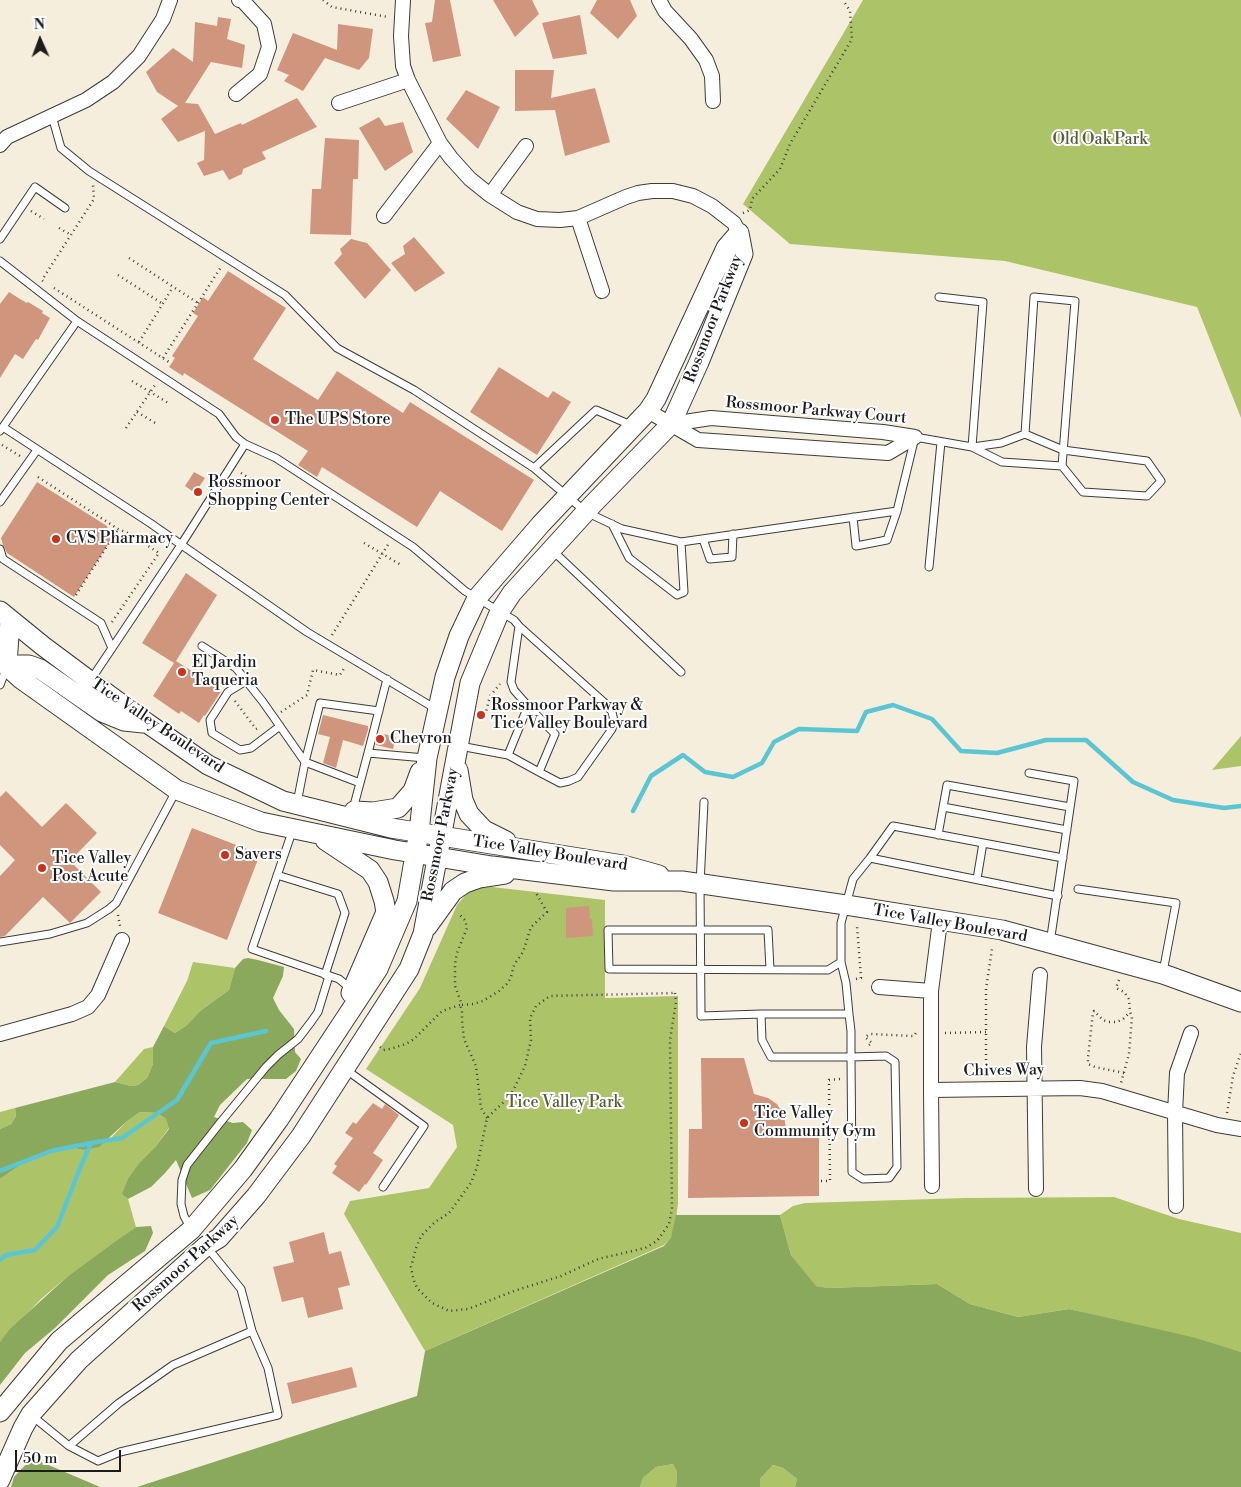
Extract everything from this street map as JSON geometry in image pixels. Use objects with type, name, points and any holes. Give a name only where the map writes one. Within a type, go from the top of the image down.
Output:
[{"type":"street","points":[[2,138],[52,116],[93,95],[113,82],[139,56],[163,19],[170,0]]},
{"type":"street","points":[[236,94],[260,74],[269,47],[264,24],[242,0]]},
{"type":"street","points":[[403,0],[402,66],[408,80],[440,143],[458,165],[490,195],[518,212],[537,219],[560,220],[578,218],[638,193],[673,191],[692,196],[712,206],[734,223],[739,233]]},
{"type":"street","points":[[659,0],[665,11],[691,39],[706,60],[712,76],[713,101]]},
{"type":"street","points":[[339,103],[408,80]]},
{"type":"street","points":[[384,216],[440,143]]},
{"type":"street","points":[[490,195],[526,146]]},
{"type":"street","points":[[578,218],[602,291]]},
{"type":"street","name":"Rossmoor Parkway","points":[[0,1412],[59,1342],[191,1230],[242,1169],[279,1119],[328,1046],[357,993],[378,969],[407,901],[416,854],[427,758],[446,677],[459,636],[477,598],[567,496],[648,411],[656,399],[726,248],[739,233]]},
{"type":"street","name":"Rossmoor Parkway","points":[[0,1480],[31,1414],[79,1360],[206,1246],[230,1228],[256,1196],[301,1136],[409,969],[422,934],[470,683],[500,611],[512,593],[552,549],[671,424],[699,362],[743,254],[739,233]]},
{"type":"street","points":[[648,411],[671,424]]},
{"type":"street","name":"Rossmoor Parkway Court","points":[[671,424],[711,418],[883,432],[915,437]]},
{"type":"street","name":"Rossmoor Parkway Court","points":[[671,424],[698,440],[888,453],[915,437]]},
{"type":"street","points":[[5,616],[2,665],[29,665],[40,669],[102,712],[124,721],[147,723]]},
{"type":"street","name":"Tice Valley Boulevard","points":[[5,616],[147,723],[208,765],[283,801],[391,828],[623,864],[682,882]]},
{"type":"street","name":"Tice Valley Boulevard","points":[[2,665],[177,790],[261,822],[436,857],[614,881],[700,884],[1002,930],[1162,974],[1241,1002]]},
{"type":"street","points":[[456,751],[463,800],[469,814],[476,823],[495,836],[533,851]]},
{"type":"street","points":[[323,810],[373,812],[398,808],[413,791],[427,758]]},
{"type":"street","points":[[316,834],[370,870],[378,882],[384,901],[386,912],[357,993]]},
{"type":"street","points":[[422,934],[436,912],[453,891],[465,883],[479,878],[526,870]]},
{"type":"street","points":[[932,1186],[931,991],[940,921]]},
{"type":"street","points":[[0,1034],[72,1014],[88,1007],[98,995],[122,940]]},
{"type":"street","points":[[1036,1189],[1034,1047],[1040,975]]},
{"type":"street","points":[[879,987],[931,991]]},
{"type":"street","points":[[1176,1206],[1175,1112],[1178,1073],[1191,1033]]},
{"type":"street","name":"Chives Way","points":[[931,1090],[1080,1088],[1102,1091],[1217,1126],[1241,1129]]},
{"type":"street","points":[[191,1230],[206,1246]]},
{"type":"street","points":[[24,1383],[45,1398]]},
{"type":"lane","points":[[52,116],[61,148],[89,171],[285,295],[337,348],[414,390],[534,468],[586,512],[611,524],[622,529],[681,542],[897,511]]},
{"type":"lane","points":[[0,239],[34,187],[65,208]]},
{"type":"lane","points":[[0,261],[77,321],[219,414],[236,437],[245,444],[276,458],[413,547],[432,561],[465,591],[514,620],[606,704],[612,712],[614,720],[612,729],[578,777],[560,783],[508,755],[456,751]]},
{"type":"lane","points":[[853,517],[856,546],[887,540],[897,511],[915,437],[972,447],[1001,443],[1025,434],[1063,450],[1147,461],[1161,481],[1147,496],[1083,492],[1062,466],[1063,450],[1075,300],[1034,297],[1025,434]]},
{"type":"lane","points":[[939,298],[983,302],[972,447]]},
{"type":"lane","points":[[77,321],[2,429],[150,523],[307,632],[439,710]]},
{"type":"lane","points":[[534,468],[596,410],[633,426]]},
{"type":"lane","points":[[929,567],[941,442]]},
{"type":"lane","points":[[90,681],[181,545],[245,444]]},
{"type":"lane","points":[[972,447],[1002,462],[1062,466]]},
{"type":"lane","points":[[0,502],[37,450]]},
{"type":"lane","points":[[611,524],[629,558],[677,595],[684,592],[681,542]]},
{"type":"lane","points":[[703,539],[710,559],[732,557],[733,534]]},
{"type":"lane","points":[[0,549],[3,558],[101,623],[112,648]]},
{"type":"lane","points":[[552,549],[681,672]]},
{"type":"lane","points":[[519,626],[511,682],[514,690],[555,734],[540,772]]},
{"type":"lane","points":[[202,646],[236,668],[305,762],[360,783]]},
{"type":"lane","points":[[0,685],[2,665]]},
{"type":"lane","points":[[352,811],[387,679]]},
{"type":"lane","points":[[246,681],[228,692],[210,720],[212,733],[240,750],[251,748],[280,726]]},
{"type":"lane","points":[[296,804],[320,703],[379,711]]},
{"type":"lane","points":[[508,755],[528,706]]},
{"type":"lane","points":[[368,753],[427,758]]},
{"type":"lane","points":[[1030,773],[1074,781],[1050,943]]},
{"type":"lane","points":[[938,835],[947,785],[1070,806]]},
{"type":"lane","points":[[0,942],[50,934],[68,929],[86,923],[109,910],[116,903],[177,790]]},
{"type":"lane","points":[[704,802],[700,884],[701,1016],[849,1014]]},
{"type":"lane","points":[[943,807],[1067,830]]},
{"type":"lane","points":[[762,1014],[762,1040],[771,1057],[851,1058],[886,1056],[895,1062],[897,1167],[889,1178],[863,1179],[852,1172],[851,1058],[846,983],[841,962],[841,923],[854,880],[893,826],[1063,858]]},
{"type":"lane","points":[[293,829],[252,949],[339,979],[357,993]]},
{"type":"lane","points":[[977,879],[983,843]]},
{"type":"lane","points":[[870,858],[1058,896]]},
{"type":"lane","points":[[191,1230],[184,1216],[181,1204],[182,1180],[187,1165],[266,1067],[298,1039],[318,1012],[345,913],[338,894],[277,875]]},
{"type":"lane","points":[[1078,889],[1176,903],[1162,974]]},
{"type":"lane","points":[[770,969],[768,930],[608,930],[610,969],[828,970],[841,962]]},
{"type":"lane","points":[[345,1068],[424,1126],[383,1187]]},
{"type":"lane","points":[[31,1414],[69,1446],[98,1461],[120,1452],[278,1415],[268,1368],[252,1331],[241,1289],[206,1246]]},
{"type":"lane","points":[[69,1446],[119,1403],[173,1364],[252,1331]]},
{"type":"path","points":[[323,0],[332,7],[402,20]]},
{"type":"path","points":[[743,213],[750,210],[752,199],[780,169],[790,144],[852,39],[850,10],[843,0]]},
{"type":"path","points":[[93,181],[94,200],[42,280],[169,362]]},
{"type":"path","points":[[22,206],[44,219]]},
{"type":"path","points":[[59,228],[71,235]]},
{"type":"path","points":[[129,258],[198,303]]},
{"type":"path","points":[[163,358],[221,267]]},
{"type":"path","points":[[118,275],[163,304]]},
{"type":"path","points":[[139,342],[173,287]]},
{"type":"path","points":[[132,381],[170,404]]},
{"type":"path","points":[[126,428],[157,381]]},
{"type":"path","points":[[137,412],[157,424]]},
{"type":"path","points":[[2,445],[21,457]]},
{"type":"path","points":[[241,473],[260,485]]},
{"type":"path","points":[[38,476],[118,529],[130,534]]},
{"type":"path","points":[[81,599],[76,596],[118,529]]},
{"type":"path","points":[[332,635],[390,542]]},
{"type":"path","points":[[364,543],[401,566]]},
{"type":"path","points":[[112,622],[159,553],[145,544]]},
{"type":"path","points":[[281,712],[307,695],[313,670],[340,675],[345,667]]},
{"type":"path","points":[[475,722],[486,712],[490,696],[500,684]]},
{"type":"path","points":[[233,698],[256,729],[262,726]]},
{"type":"path","points":[[380,1047],[383,1050],[406,1044],[414,1039],[442,1011],[460,1005],[483,1001],[508,983],[514,965],[523,952],[531,927],[547,912],[536,893]]},
{"type":"path","points":[[454,911],[465,920],[467,928],[457,953],[454,986],[461,1002],[464,1039],[476,1066],[481,1108],[487,1118],[477,1168],[471,1183],[449,1212],[438,1219],[421,1236],[411,1267],[417,1288],[432,1303],[449,1311],[468,1309],[514,1291],[561,1276],[598,1259],[645,1248],[658,1241],[669,1224],[672,1210],[670,1040],[676,993],[550,996],[545,999],[536,1006],[532,1014],[529,1050],[525,1066],[516,1087],[509,1099],[487,1118]]},
{"type":"path","points":[[854,979],[860,978],[857,926]]},
{"type":"path","points":[[986,1079],[986,990],[992,949]]},
{"type":"path","points":[[1119,980],[1116,988],[1124,992],[1129,999],[1132,1017],[1129,1054],[1120,1086]]},
{"type":"path","points":[[1124,1073],[1095,1067],[1088,1064],[1088,1058],[1093,1012],[1103,1020],[1117,1022],[1130,1012]]},
{"type":"path","points":[[938,1033],[986,1032]]},
{"type":"path","points":[[869,1045],[872,1042],[865,1037],[870,1034],[914,1036],[916,1033],[922,1034]]},
{"type":"path","points":[[1227,1117],[1233,1076],[1241,1053]]},
{"type":"path","points":[[821,1181],[830,1181],[829,1080],[840,1080],[840,1072]]},
{"type":"green space","name":"Old Oak Park","points":[[863,0],[1241,0],[1241,418],[1197,307],[1005,261],[790,244],[743,204]]},
{"type":"green space","points":[[1241,736],[1241,766],[1212,770]]},
{"type":"green space","name":"Tice Valley Park","points":[[492,887],[605,900],[605,998],[678,996],[678,1204],[675,1225],[671,1237],[664,1245],[425,1351],[344,1214],[350,1201],[429,1188],[457,1147],[453,1125],[366,1069],[420,988],[457,905],[469,891]]},
{"type":"green space","points":[[248,958],[284,967],[283,976],[273,998],[279,1010],[294,1029],[295,1052],[301,1059],[296,1071],[286,1079],[247,1079],[220,1105],[214,1117],[233,1123],[243,1122],[252,1130],[247,1143],[210,1190],[192,1198],[176,1160],[151,1187],[128,1199],[122,1194],[128,1179],[140,1162],[169,1129],[166,1119],[157,1113],[140,1112],[99,1147],[83,1150],[65,1146],[52,1153],[25,1162],[0,1179],[0,1129],[11,1124],[16,1116],[15,1108],[115,1082],[131,1086],[138,1085],[147,1078],[153,1064],[153,1047],[164,1026],[175,1033],[187,1025],[200,1011],[229,990],[235,968],[243,959]]},
{"type":"green space","points":[[193,962],[235,968],[229,990],[200,1011],[187,1025],[175,1033],[164,1026],[187,981]]},
{"type":"green space","points":[[153,1047],[153,1064],[147,1078],[138,1085],[131,1086],[115,1082],[144,1049]]},
{"type":"green space","points":[[15,1108],[16,1116],[11,1124],[0,1129],[0,1112]]},
{"type":"green space","points":[[140,1112],[157,1113],[166,1119],[169,1128],[156,1146],[140,1162],[123,1194],[128,1199],[136,1227],[68,1276],[41,1299],[0,1342],[0,1179],[25,1162],[52,1153],[65,1146],[83,1150],[111,1138],[126,1122]]},
{"type":"green space","points":[[1114,1197],[1179,1219],[1241,1233],[1241,1352],[1069,1309],[1018,1317],[970,1304],[937,1284],[829,1288],[815,1286],[791,1255],[780,1215],[793,1206],[805,1203],[965,1198]]},
{"type":"green space","points":[[676,1215],[780,1215],[791,1255],[816,1286],[829,1288],[937,1284],[970,1304],[1018,1317],[1069,1309],[1192,1337],[1241,1352],[1241,1487],[795,1487],[797,1479],[783,1468],[773,1465],[760,1479],[760,1487],[676,1487],[677,1472],[673,1464],[656,1467],[643,1478],[640,1487],[137,1487],[417,1396],[425,1351],[664,1246],[671,1237]]},
{"type":"green space","points":[[151,1226],[153,1233],[145,1251],[108,1275],[55,1328],[25,1353],[0,1385],[0,1342],[10,1329],[68,1276],[136,1227]]},
{"type":"green space","points":[[32,1458],[100,1487],[11,1487],[14,1477]]},
{"type":"green space","points":[[673,1464],[677,1472],[676,1487],[640,1487],[643,1478],[656,1467]]},
{"type":"green space","points":[[773,1465],[783,1468],[797,1479],[795,1487],[760,1487],[760,1479]]},
{"type":"building","points":[[435,0],[450,0],[461,56],[433,62],[425,23],[432,22]]},
{"type":"building","points":[[493,0],[532,0],[539,14],[515,37]]},
{"type":"building","points":[[597,0],[630,0],[637,16],[618,39],[590,13]]},
{"type":"building","points":[[580,15],[587,54],[553,59],[542,23]]},
{"type":"building","points":[[218,17],[231,19],[227,39],[245,45],[242,68],[211,62],[185,103],[198,104],[215,134],[241,123],[242,125],[297,98],[317,127],[262,152],[266,159],[243,169],[242,174],[229,180],[223,170],[204,176],[197,163],[204,160],[205,131],[178,142],[161,119],[178,106],[157,92],[146,72],[173,48],[193,62],[195,22],[217,26]]},
{"type":"building","points":[[338,24],[373,29],[369,58],[359,70],[325,58],[303,91],[284,81],[289,75],[277,70],[293,33],[337,50]]},
{"type":"building","points":[[515,70],[554,70],[551,98],[595,88],[610,142],[565,156],[555,110],[515,111]]},
{"type":"building","points":[[466,90],[500,107],[478,149],[446,119]]},
{"type":"building","points":[[379,117],[385,126],[403,122],[413,152],[385,171],[359,128]]},
{"type":"building","points":[[325,138],[359,140],[358,179],[353,179],[351,235],[310,234],[312,189],[321,189]]},
{"type":"building","points":[[414,237],[445,273],[415,292],[391,263],[405,254],[403,246]]},
{"type":"building","points":[[351,239],[367,243],[391,270],[365,299],[334,263],[342,254],[340,249]]},
{"type":"building","points":[[228,271],[286,308],[253,359],[318,400],[337,371],[403,413],[410,402],[534,480],[502,531],[440,491],[417,527],[322,467],[317,477],[298,465],[308,451],[184,373],[183,376],[169,367],[175,358],[172,356],[198,316],[193,313],[203,297],[208,301]]},
{"type":"building","points":[[9,292],[43,311],[42,313],[50,318],[38,340],[36,339],[23,359],[15,354],[0,378],[0,304]]},
{"type":"building","points":[[499,367],[548,398],[553,391],[571,402],[537,455],[470,412]]},
{"type":"building","points":[[194,472],[205,478],[195,493],[185,486]]},
{"type":"building","name":"CVS Pharmacy","points":[[37,482],[107,526],[111,540],[74,597],[7,553],[3,545],[1,538]]},
{"type":"building","points":[[186,573],[217,595],[176,661],[222,690],[199,723],[181,711],[179,714],[153,696],[174,663],[142,643]]},
{"type":"building","points":[[323,715],[368,726],[363,746],[343,740],[336,768],[323,763],[330,737],[318,734]]},
{"type":"building","points":[[379,733],[396,737],[393,749],[376,745]]},
{"type":"building","name":"Tice Valley Post Acute","points":[[6,791],[42,827],[66,803],[97,833],[70,861],[101,892],[70,923],[43,897],[5,936],[0,937],[0,876],[15,860],[0,845],[0,797]]},
{"type":"building","points":[[192,828],[260,854],[227,940],[158,913]]},
{"type":"building","points":[[589,906],[593,936],[566,938],[566,908]]},
{"type":"building","name":"Tice Valley Community Gym","points":[[701,1058],[744,1058],[754,1094],[768,1098],[777,1104],[784,1116],[786,1129],[819,1128],[819,1196],[688,1198],[689,1129],[702,1129]]},
{"type":"building","points":[[373,1103],[382,1109],[385,1104],[399,1115],[373,1153],[383,1160],[359,1192],[332,1173],[337,1166],[334,1164],[353,1138],[345,1133],[353,1122],[356,1124]]},
{"type":"building","points":[[324,1232],[329,1254],[341,1251],[350,1285],[338,1288],[343,1309],[308,1318],[303,1297],[282,1302],[273,1267],[294,1262],[289,1242]]},
{"type":"building","points":[[352,1367],[357,1387],[292,1404],[287,1383]]},
{"type":"waterway","points":[[633,811],[651,776],[683,755],[705,772],[733,777],[762,763],[774,742],[799,729],[857,731],[866,712],[893,705],[932,719],[961,751],[997,753],[1046,740],[1086,740],[1133,782],[1173,800],[1224,808],[1241,806]]},
{"type":"waterway","points":[[0,1260],[6,1255],[35,1250],[57,1227],[91,1143],[122,1138],[177,1100],[211,1043],[266,1031]]},
{"type":"waterway","points":[[0,1171],[51,1151],[91,1143]]},
{"type":"place","name":"The UPS Store","points":[[275,420]]},
{"type":"place","name":"Rossmoor Shopping Center","points":[[198,492]]},
{"type":"place","name":"CVS Pharmacy","points":[[56,539]]},
{"type":"place","name":"El Jardin Taqueria","points":[[182,672]]},
{"type":"place","name":"Rossmoor Parkway & Tice Valley Boulevard","points":[[481,715]]},
{"type":"place","name":"Chevron","points":[[380,739]]},
{"type":"place","name":"Savers","points":[[225,855]]},
{"type":"place","name":"Tice Valley Post Acute","points":[[42,868]]},
{"type":"place","name":"Tice Valley Community Gym","points":[[744,1123]]}]
